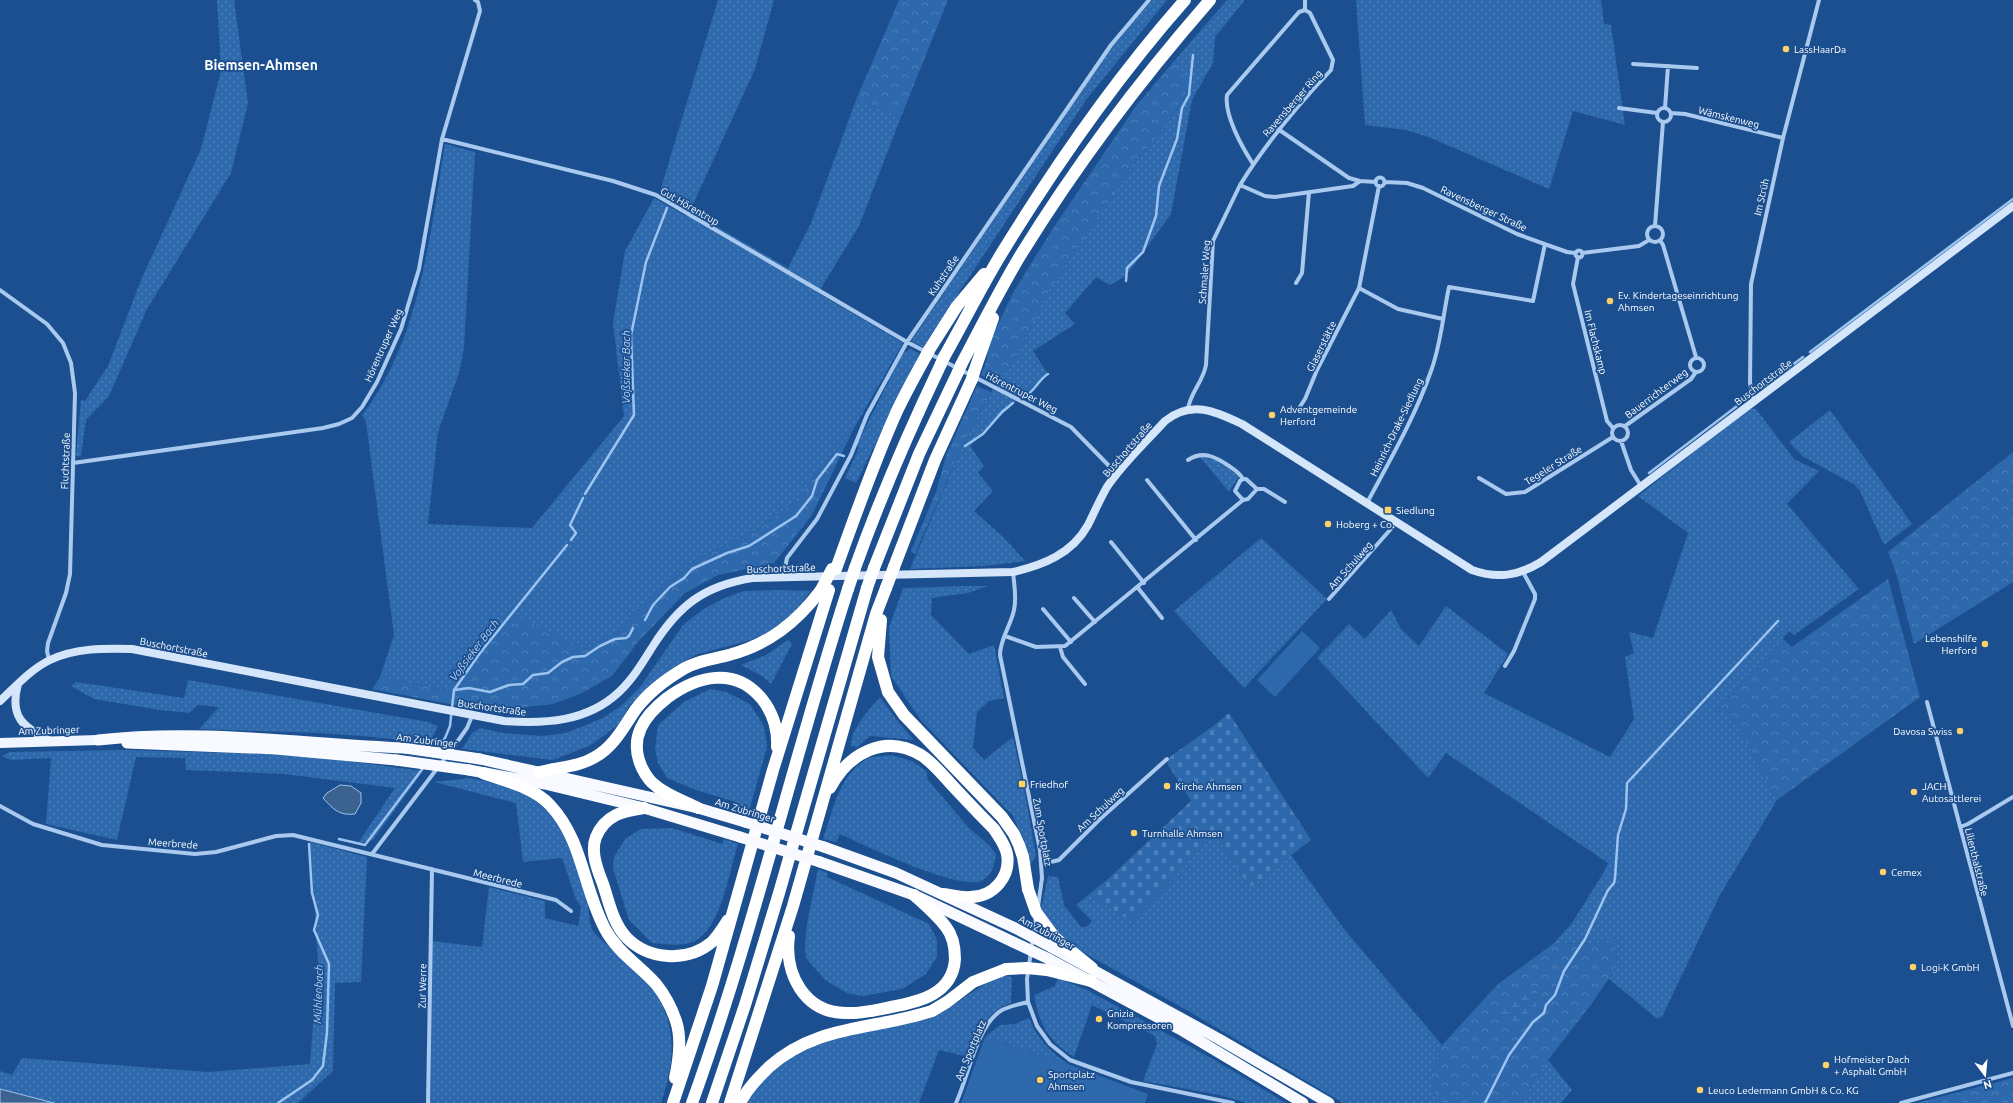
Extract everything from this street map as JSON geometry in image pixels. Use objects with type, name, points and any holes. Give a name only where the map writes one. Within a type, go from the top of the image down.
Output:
[{"type":"highway","points":[[692,1103],[740,960],[827,653],[855,568],[888,480],[942,360],[1002,252],[1071,146],[1134,62],[1185,0]]},
{"type":"highway","points":[[712,1103],[745,1005],[779,893],[867,588],[918,454],[959,369],[1006,280],[1064,189],[1118,110],[1210,0]]},
{"type":"highway","points":[[672,1103],[712,986],[734,913],[773,770],[825,590],[844,547],[857,508],[895,417],[928,353],[957,306],[1002,252]]},
{"type":"highway","points":[[730,1103],[793,906],[876,614],[935,460],[973,376],[1006,280]]},
{"type":"highway","points":[[886,588],[879,635],[878,658],[888,692],[904,715],[1002,817],[1010,829],[1023,857],[1028,889],[1036,912],[1053,942],[1092,968],[1328,1103]]},
{"type":"highway","points":[[540,772],[569,767],[596,757],[616,739],[641,704],[685,668],[698,662],[752,648],[768,640],[797,618],[825,590]]},
{"type":"highway","points":[[698,808],[654,785],[645,774],[640,763],[637,750],[638,736],[648,715],[682,687],[707,678],[722,677],[745,684],[756,692],[770,711],[774,720],[777,745],[773,770]]},
{"type":"highway","name":"Am Zubringer","points":[[98,740],[138,736],[225,736],[277,738],[405,748],[480,759],[698,808],[824,847],[896,873],[1015,928],[1053,942]]},
{"type":"highway","name":"Am Zubringer","points":[[98,740],[128,743],[276,749],[396,760],[469,770],[545,784],[644,808],[820,862],[914,895],[1013,942],[1048,964]]},
{"type":"highway","points":[[820,807],[839,774],[854,757],[868,750],[897,747],[921,755],[933,765],[994,829],[1007,852],[1008,862],[1004,876],[1000,884],[991,891],[981,896],[971,897],[943,894]]},
{"type":"highway","points":[[483,773],[520,786],[536,794],[549,803],[567,826],[576,846],[605,929],[617,947],[656,984],[670,1006],[676,1022],[679,1042],[678,1062],[672,1103]]},
{"type":"highway","points":[[644,808],[622,811],[610,818],[601,827],[595,839],[594,852],[597,867],[613,914],[626,936],[636,946],[649,952],[665,956],[681,956],[695,952],[711,942],[734,913]]},
{"type":"highway","points":[[793,906],[787,948],[792,975],[798,988],[815,1004],[844,1014],[918,1002],[941,989],[949,978],[954,966],[955,952],[953,940],[947,928],[937,916],[914,895]]},
{"type":"highway","points":[[740,1103],[744,1095],[762,1074],[780,1057],[800,1045],[828,1033],[932,1011],[983,976],[1006,969],[1027,968],[1048,964],[1091,981],[1182,1031],[1303,1103]]},
{"type":"main road","name":"Buschortstraße","points":[[0,701],[18,684],[50,660],[70,653],[98,648],[132,649],[472,716],[532,723],[554,722],[589,712],[603,704],[629,682],[662,632],[678,612],[689,602],[718,586],[735,581],[783,577],[1013,572],[1046,563],[1074,543],[1084,530],[1107,488],[1117,474],[1165,420],[1173,414],[1188,409],[1210,411],[1242,424],[1472,570],[1502,576],[1523,572],[1541,562],[2013,206]]},
{"type":"main road","points":[[18,684],[14,706],[18,716],[28,728],[51,742]]},
{"type":"main road","name":"Am Zubringer","points":[[0,743],[98,740]]},
{"type":"street","name":"Hörentruper Weg","points":[[73,463],[323,428],[340,424],[352,418],[362,407],[377,382],[401,329],[412,298],[419,269],[442,139],[480,11],[478,2],[475,0]]},
{"type":"street","name":"Kuhstraße","points":[[783,577],[787,558],[817,519],[851,455],[867,415],[907,342],[1110,45],[1149,0]]},
{"type":"street","points":[[1253,164],[1246,153],[1227,108],[1227,95],[1299,12],[1305,10],[1305,0]]},
{"type":"street","name":"Im Strüh","points":[[1754,401],[1750,383],[1750,284],[1783,138],[1818,0]]},
{"type":"street","name":"Ravensberger Ring","points":[[1240,185],[1278,129],[1331,70],[1333,65],[1333,60],[1310,13],[1305,10]]},
{"type":"street","points":[[1633,64],[1697,68]]},
{"type":"street","points":[[1665,108],[1668,66]]},
{"type":"street","points":[[1619,108],[1657,113]]},
{"type":"street","points":[[1657,113],[1662,108],[1665,108]]},
{"type":"street","points":[[1663,122],[1669,120],[1671,113],[1665,108]]},
{"type":"street","points":[[1657,113],[1657,117],[1663,122]]},
{"type":"street","name":"Wämskenweg","points":[[1671,113],[1685,114],[1783,138]]},
{"type":"street","points":[[1655,226],[1663,122]]},
{"type":"street","name":"Ravensberger Straße","points":[[1278,129],[1349,178],[1360,181],[1376,182],[1380,177],[1385,182],[1407,183],[1423,188],[1517,234],[1576,255],[1578,250],[1582,252],[1639,246],[1649,240],[1656,242],[1660,240]]},
{"type":"street","name":"Gut Hörentrup","points":[[442,139],[613,181],[656,195],[907,342]]},
{"type":"street","points":[[1240,185],[1270,196],[1353,186],[1360,181]]},
{"type":"street","points":[[1376,182],[1379,186],[1385,182]]},
{"type":"street","name":"Schmaler Weg","points":[[1188,409],[1189,400],[1204,376],[1206,365],[1213,241],[1240,185]]},
{"type":"street","name":"Glaserstätte","points":[[1296,410],[1305,399],[1317,370],[1359,288],[1379,186]]},
{"type":"street","points":[[1296,283],[1302,273],[1309,192]]},
{"type":"street","points":[[1649,240],[1646,233],[1648,229],[1655,226]]},
{"type":"street","points":[[1655,226],[1662,231],[1660,240]]},
{"type":"street","name":"Bauerrichterweg","points":[[1660,240],[1663,245],[1696,357]]},
{"type":"street","name":"Heinrich-Drake-Siedlung","points":[[1367,503],[1422,396],[1434,363],[1448,287],[1533,301],[1545,244]]},
{"type":"street","name":"Im Flachskamp","points":[[1576,255],[1573,284],[1607,421],[1613,428],[1613,437]]},
{"type":"street","points":[[1359,288],[1398,309],[1443,319]]},
{"type":"street","name":"Fluchtstraße","points":[[0,290],[46,324],[63,343],[71,363],[75,393],[70,574],[66,593],[48,643],[47,651],[50,660]]},
{"type":"street","name":"Hörentruper Weg","points":[[907,342],[1071,427],[1117,474]]},
{"type":"street","name":"Bauerrichterweg","points":[[1625,426],[1691,379],[1696,372],[1700,372],[1704,369],[1705,364],[1703,360],[1696,357]]},
{"type":"street","name":"Bauerrichterweg","points":[[1696,357],[1690,363],[1690,367],[1696,372]]},
{"type":"street","points":[[1613,428],[1619,425],[1625,426],[1628,433],[1624,440],[1621,441]]},
{"type":"street","points":[[1613,437],[1621,441],[1631,470],[1641,486]]},
{"type":"street","name":"Tegeler Straße","points":[[1479,478],[1506,494],[1525,492],[1613,437]]},
{"type":"street","points":[[1188,460],[1199,455],[1216,457],[1241,474],[1243,479],[1246,479],[1257,489],[1264,489],[1285,502]]},
{"type":"street","points":[[1243,479],[1238,484],[1235,491],[1243,500]]},
{"type":"street","points":[[1146,480],[1196,540]]},
{"type":"street","points":[[1005,636],[1036,647],[1060,648],[1071,642],[1243,500],[1248,499],[1257,489]]},
{"type":"street","name":"Am Schulweg","points":[[1329,599],[1397,522]]},
{"type":"street","points":[[1111,542],[1144,583]]},
{"type":"street","name":"Zum Sportplatz","points":[[1013,572],[1015,602],[1014,610],[1001,645],[1000,655],[1042,864],[1041,889],[1027,978],[1028,1002],[1033,1016],[1042,1034],[1059,1052],[1070,1060],[1131,1082],[1233,1103]]},
{"type":"street","points":[[1505,666],[1514,651],[1535,599],[1535,594],[1523,572]]},
{"type":"street","points":[[1138,588],[1162,618]]},
{"type":"street","points":[[1074,598],[1095,622]]},
{"type":"street","points":[[1043,609],[1071,642]]},
{"type":"street","points":[[1060,648],[1063,657],[1085,684]]},
{"type":"street","name":"Lilienthalstraße","points":[[1927,702],[2013,1026]]},
{"type":"street","points":[[372,854],[455,745],[467,728],[472,716]]},
{"type":"street","name":"Am Schulweg","points":[[1042,864],[1059,860],[1100,819],[1167,759]]},
{"type":"street","points":[[1960,827],[1968,824],[2013,797]]},
{"type":"street","name":"Meerbrede","points":[[0,806],[33,824],[102,845],[195,854],[216,852],[276,836],[293,835],[556,900],[571,911]]},
{"type":"street","name":"Zur Werre","points":[[428,1103],[432,869]]},
{"type":"street","name":"Am Sportplatz","points":[[956,1103],[983,1033],[991,1019],[1003,1009],[1028,1002]]},
{"type":"street","points":[[1901,1103],[2013,1073]]},
{"type":"green space","points":[[217,0],[234,0],[248,103],[231,173],[147,309],[109,396],[86,420],[81,456],[76,456],[81,400],[85,401],[108,366],[141,280],[201,149],[221,71]]},
{"type":"green space","points":[[718,0],[774,0],[755,69],[690,211],[788,268],[811,223],[856,100],[901,117],[859,226],[818,293],[903,343],[853,430],[792,504],[758,529],[694,561],[630,615],[623,629],[586,649],[510,614],[446,690],[380,677],[394,635],[366,422],[362,415],[382,386],[397,354],[410,320],[420,286],[434,214],[445,144],[475,152],[464,348],[459,373],[438,432],[428,524],[532,528],[624,416],[613,323],[625,251],[654,198],[686,216],[689,212],[660,191]]},
{"type":"green space","points":[[899,0],[948,0],[901,117],[856,100]]},
{"type":"green space","points":[[1152,0],[1167,0],[1086,100],[923,347],[911,341],[1113,44]]},
{"type":"green space","points":[[1227,0],[1245,0],[1215,37],[1213,63],[1192,100],[1171,214],[1126,276],[1110,285],[1096,277],[1065,313],[1075,324],[1033,351],[1048,374],[1015,402],[970,446],[984,466],[978,473],[993,491],[974,511],[1004,538],[1025,561],[985,566],[910,569],[960,451],[991,392],[1015,360],[1047,292],[1131,168],[1169,121],[1190,89],[1175,60]]},
{"type":"green space","points":[[1356,0],[1601,0],[1604,24],[1611,25],[1625,125],[1573,111],[1549,189],[1431,138],[1406,130],[1365,125]]},
{"type":"green space","points":[[1175,60],[1190,88],[1169,121],[1131,168],[1048,292],[1015,360],[997,384],[981,375],[987,359],[988,345],[1014,291],[1054,227],[1136,106]]},
{"type":"green space","points":[[911,349],[920,354],[856,483],[845,478],[859,448],[857,444],[903,353]]},
{"type":"green space","points":[[977,386],[991,392],[960,451],[915,554],[911,551],[936,492],[946,456]]},
{"type":"green space","points":[[1749,409],[1756,409],[1794,459],[1819,471],[1787,504],[1859,589],[1794,635],[1789,631],[1718,710],[1731,714],[1777,800],[1720,895],[1662,1017],[1656,1018],[1609,979],[1616,968],[1617,937],[1597,943],[1553,944],[1572,923],[1608,863],[1446,753],[1428,778],[1317,658],[1349,624],[1365,639],[1391,610],[1401,629],[1419,646],[1446,606],[1508,654],[1484,693],[1610,757],[1634,719],[1625,657],[1634,653],[1629,632],[1653,638],[1688,533],[1638,496]]},
{"type":"green space","points":[[1830,410],[1912,524],[1884,545],[1860,491],[1855,485],[1802,456],[1789,442]]},
{"type":"green space","points":[[853,430],[812,515],[774,563],[718,575],[685,593],[638,642],[612,676],[582,693],[553,704],[517,708],[500,714],[372,689],[380,677],[446,690],[510,613],[586,649],[623,629],[630,615],[694,561],[758,529],[792,504]]},
{"type":"green space","points":[[2013,452],[2013,582],[1914,644],[1896,573],[1888,552]]},
{"type":"green space","points":[[1200,457],[1216,460],[1239,476],[1229,492]]},
{"type":"green space","points":[[1261,538],[1327,599],[1244,688],[1174,611]]},
{"type":"green space","points":[[1888,579],[1920,697],[1777,800],[1731,714],[1717,711],[1782,638],[1792,647]]},
{"type":"green space","points":[[988,586],[968,593],[932,598],[931,615],[969,654],[994,645],[1004,698],[989,701],[977,712],[973,748],[984,760],[1013,737],[1036,856],[1030,865],[1025,842],[1013,816],[920,719],[891,676],[889,628],[903,588]]},
{"type":"green space","points":[[744,591],[811,591],[794,612],[774,629],[751,640],[695,655],[672,668],[630,705],[618,725],[591,745],[553,760],[462,749],[472,733],[480,728],[502,733],[543,736],[566,733],[603,718],[621,706],[640,687],[683,625],[702,610],[722,599]]},
{"type":"green space","points":[[1302,631],[1320,648],[1275,697],[1257,680]]},
{"type":"green space","points":[[788,640],[792,644],[771,684],[762,676],[741,665],[766,655]]},
{"type":"green space","points":[[188,680],[428,722],[438,726],[429,744],[343,735],[199,729],[219,707],[198,705],[189,713],[160,710],[94,699],[71,686],[76,682],[184,698]]},
{"type":"green space","points":[[710,689],[726,692],[750,704],[764,726],[767,747],[748,815],[738,811],[739,803],[696,790],[667,778],[658,763],[655,748],[658,725],[684,702]]},
{"type":"green space","points":[[880,697],[899,723],[914,740],[870,736],[857,747],[851,746],[857,726]]},
{"type":"green space","points":[[1229,713],[1311,840],[1250,887],[1214,834],[1133,922],[1088,895],[1108,879],[1191,801],[1168,765],[1167,759]]},
{"type":"green space","points":[[126,750],[301,755],[423,771],[373,840],[358,843],[395,788],[284,774],[186,770],[185,758],[136,757],[117,840],[46,824],[51,758],[11,760],[2,756],[9,752]]},
{"type":"green space","points":[[891,755],[912,761],[926,771],[928,780],[968,827],[989,845],[996,854],[995,862],[986,878],[972,882],[955,880],[890,857],[840,834],[836,842],[823,839],[838,794],[850,774],[857,766],[867,759]]},
{"type":"green space","points":[[470,778],[499,785],[521,793],[538,803],[551,816],[562,831],[587,898],[593,931],[646,981],[659,999],[666,1013],[672,1042],[669,1072],[661,1103],[430,1103],[432,941],[482,947],[489,887],[545,901],[545,918],[578,926],[581,907],[576,899],[562,858],[523,862],[516,803],[434,782]]},
{"type":"green space","points":[[672,828],[722,844],[724,839],[738,844],[723,897],[712,923],[704,934],[695,941],[680,945],[652,943],[629,920],[613,868],[614,857],[625,839],[641,829]]},
{"type":"green space","points":[[1214,834],[1250,887],[1291,855],[1344,929],[1442,1045],[1431,1075],[1436,1103],[1343,1103],[1190,1012],[1070,945],[1041,909],[1048,876],[1058,877],[1064,905],[1081,927],[1086,927],[1092,921],[1076,905],[1088,895],[1133,922]]},
{"type":"green space","points":[[310,842],[367,857],[361,982],[335,983],[333,1071],[298,1103],[54,1103],[0,1089],[0,1071],[12,1075],[22,1058],[208,1072],[310,1064],[318,961]]},
{"type":"green space","points":[[818,869],[827,873],[827,877],[929,924],[937,940],[937,957],[926,974],[902,989],[863,996],[847,993],[825,980],[806,958],[805,947],[807,923]]},
{"type":"green space","points":[[1617,937],[1616,968],[1590,1006],[1548,1060],[1520,1103],[1436,1103],[1431,1075],[1442,1045],[1498,984],[1553,944],[1597,943]]},
{"type":"green space","points":[[1008,975],[1012,978],[1011,1003],[1002,1007],[989,1017],[982,1029],[972,1053],[964,1056],[939,1050],[919,1103],[746,1103],[761,1084],[776,1069],[792,1057],[808,1048],[845,1036],[925,1020],[936,1016],[985,984]]},
{"type":"green space","points":[[1058,978],[1089,991],[1218,1062],[1286,1103],[1247,1103],[1219,1095],[1143,1081],[1157,1044],[1155,1036],[1092,1005],[1074,1057],[1051,1038],[1042,1023],[1036,1006],[1034,995],[1055,986]]},
{"type":"green space","points":[[1524,987],[1529,987],[1534,990],[1542,998],[1524,1025],[1519,1027],[1501,1016],[1503,1011]]},
{"type":"green space","points":[[1029,1018],[1041,1039],[1051,1051],[1070,1065],[985,1037],[1000,1025],[1015,1024]]},
{"type":"green space","name":"Sportplatz Ahmsen","points":[[985,1037],[1070,1065],[1148,1094],[1145,1103],[961,1103]]},
{"type":"green space","points":[[1548,1060],[1572,1090],[1561,1103],[1520,1103]]},
{"type":"green space","points":[[2013,1078],[2013,1103],[1917,1103]]},
{"type":"shaded area","points":[[340,785],[351,786],[361,793],[361,803],[355,814],[340,813],[323,798],[327,793]]},
{"type":"shaded area","points":[[0,1089],[54,1103],[0,1103]]},
{"type":"waterway","points":[[1126,281],[1127,268],[1143,252],[1156,216],[1159,186],[1177,139],[1182,108],[1189,95],[1193,55]]},
{"type":"waterway","points":[[1810,352],[2013,199]]},
{"type":"waterway","name":"Voßsieker Bach","points":[[585,494],[634,415],[631,335],[646,262],[667,208]]},
{"type":"waterway","points":[[1762,388],[1803,357]]},
{"type":"waterway","points":[[1023,397],[1031,392],[1048,374]]},
{"type":"waterway","points":[[965,446],[983,434],[1002,412],[1013,403]]},
{"type":"waterway","points":[[1649,473],[1741,403]]},
{"type":"waterway","points":[[645,620],[653,605],[670,587],[684,578],[692,569],[727,553],[749,546],[796,516],[812,496],[817,480],[837,454],[844,456]]},
{"type":"waterway","name":"Voßsieker Bach","points":[[571,540],[576,533],[570,525],[583,498]]},
{"type":"waterway","name":"Voßsieker Bach","points":[[437,749],[445,738],[450,726],[454,690],[480,653],[567,545]]},
{"type":"waterway","points":[[1485,1103],[1509,1055],[1533,1022],[1544,1013],[1546,1005],[1555,995],[1564,971],[1585,939],[1608,890],[1614,883],[1618,835],[1626,809],[1627,783],[1778,621]]},
{"type":"waterway","points":[[455,690],[469,688],[490,692],[509,685],[523,684],[533,675],[548,673],[562,662],[573,657],[585,656],[600,646],[615,639],[626,638],[629,636],[633,628]]},
{"type":"waterway","name":"Mühlenbach","points":[[339,839],[365,845],[423,768]]},
{"type":"waterway","name":"Mühlenbach","points":[[278,1103],[312,1080],[323,1066],[327,1032],[329,964],[314,930],[318,915],[312,893],[309,844]]},
{"type":"place","name":"LassHaarDa","points":[[1786,49]]},
{"type":"place","name":"Ev. Kindertageseinrichtung Ahmsen","points":[[1610,301]]},
{"type":"place","name":"Adventgemeinde Herford","points":[[1272,415]]},
{"type":"place","name":"Siedlung","points":[[1388,510]]},
{"type":"place","name":"Hoberg + Co.","points":[[1328,524]]},
{"type":"place","name":"Lebenshilfe Herford","points":[[1985,644]]},
{"type":"place","name":"Davosa Swiss","points":[[1960,731]]},
{"type":"place","name":"Friedhof","points":[[1022,784]]},
{"type":"place","name":"Kirche Ahmsen","points":[[1167,786]]},
{"type":"place","name":"JACH Autosattlerei","points":[[1914,792]]},
{"type":"place","name":"Turnhalle Ahmsen","points":[[1134,833]]},
{"type":"place","name":"Cemex","points":[[1883,872]]},
{"type":"place","name":"Logi-K GmbH","points":[[1913,967]]},
{"type":"place","name":"Gnizia Kompressoren","points":[[1099,1019]]},
{"type":"place","name":"Hofmeister Dach + Asphalt GmbH","points":[[1826,1065]]},
{"type":"place","name":"Sportplatz Ahmsen","points":[[1040,1080]]},
{"type":"place","name":"Leuco Ledermann GmbH & Co. KG","points":[[1700,1090]]},
{"type":"district","name":"Biemsen-Ahmsen","points":[[261,65]]}]
